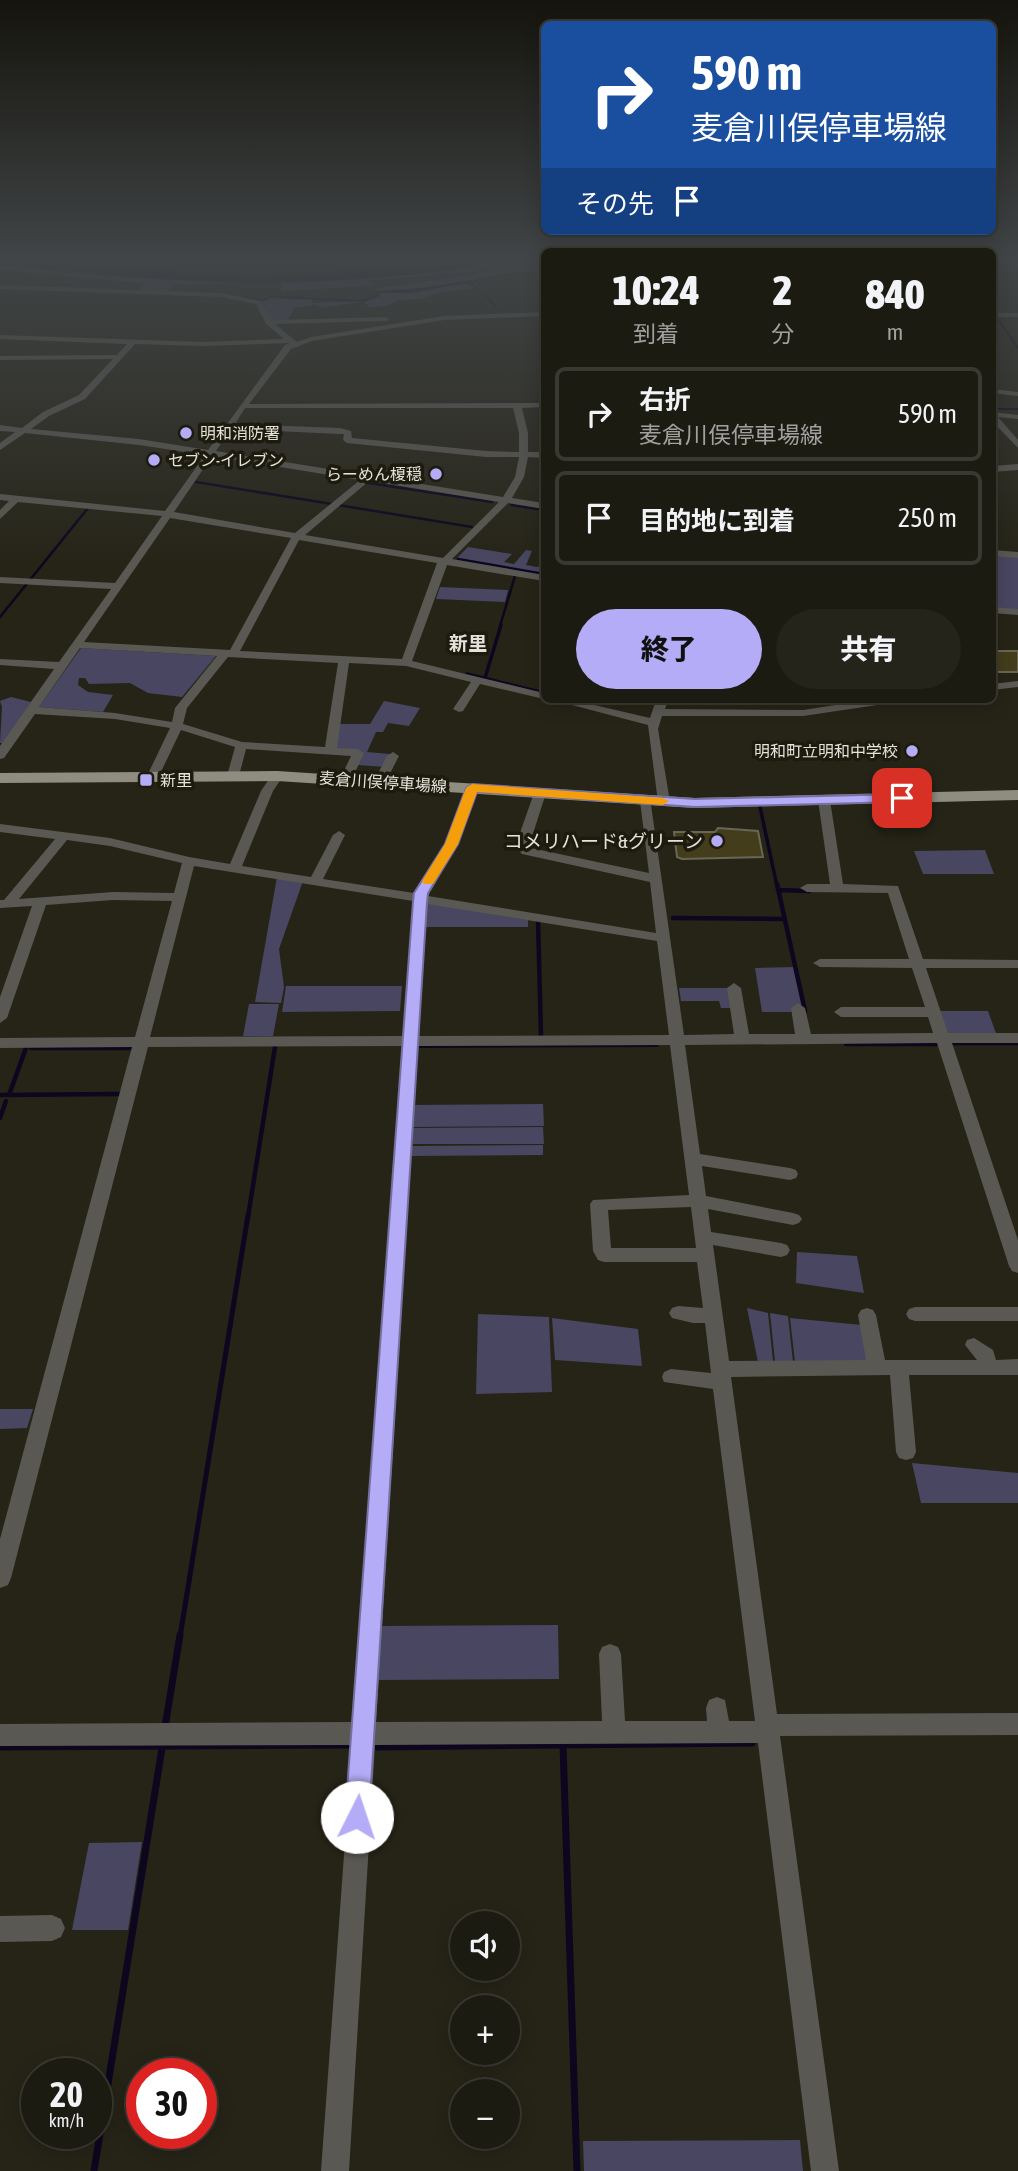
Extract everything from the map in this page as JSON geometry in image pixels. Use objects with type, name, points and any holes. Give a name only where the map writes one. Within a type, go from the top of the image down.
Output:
[{"type":"main road","name":"麦倉川俣停車場線","points":[[0,778],[277,776],[664,802],[1018,795]]},
{"type":"street","points":[[0,446],[46,414],[82,397],[114,362]]},
{"type":"street","points":[[0,755],[243,405],[276,362]]},
{"type":"street","points":[[996,391],[1018,394]]},
{"type":"street","points":[[243,405],[372,408],[415,405],[541,405]]},
{"type":"street","points":[[407,663],[444,561],[506,500],[523,472],[525,430],[517,406]]},
{"type":"street","points":[[996,415],[1018,417]]},
{"type":"street","points":[[996,420],[1018,445]]},
{"type":"street","points":[[229,426],[340,431],[348,433],[347,440],[379,444],[541,455]]},
{"type":"street","points":[[0,428],[139,442],[541,506]]},
{"type":"street","points":[[996,469],[1018,467]]},
{"type":"street","points":[[153,776],[177,726],[181,708],[229,654],[296,537],[367,478]]},
{"type":"street","points":[[0,498],[167,515],[541,577]]},
{"type":"street","points":[[0,516],[15,499]]},
{"type":"street","points":[[996,553],[1018,555]]},
{"type":"street","points":[[0,580],[117,586]]},
{"type":"street","points":[[996,610],[1018,612]]},
{"type":"street","points":[[77,645],[407,663],[541,695]]},
{"type":"street","points":[[331,750],[344,660]]},
{"type":"street","points":[[0,662],[62,666]]},
{"type":"street","points":[[459,709],[478,679]]},
{"type":"street","points":[[996,687],[1018,684]]},
{"type":"street","points":[[584,703],[658,712],[803,713],[843,703]]},
{"type":"street","points":[[30,710],[116,716],[177,726],[241,745],[358,753],[346,779]]},
{"type":"street","points":[[658,712],[653,739],[664,802]]},
{"type":"street","points":[[233,776],[241,745]]},
{"type":"street","points":[[380,781],[393,756]]},
{"type":"street","points":[[235,867],[267,791],[277,776]]},
{"type":"street","points":[[335,2171],[420,897],[451,844],[472,788]]},
{"type":"street","points":[[540,793],[522,848],[656,879]]},
{"type":"street","points":[[824,800],[837,888]]},
{"type":"street","points":[[646,801],[825,2171]]},
{"type":"street","points":[[0,828],[110,842],[189,860],[664,938]]},
{"type":"street","points":[[316,880],[339,835]]},
{"type":"street","points":[[4,904],[63,837]]},
{"type":"street","points":[[0,1578],[189,860]]},
{"type":"street","points":[[807,888],[893,889],[1018,1266]]},
{"type":"street","points":[[4,904],[113,896],[179,897]]},
{"type":"street","points":[[0,1018],[40,902]]},
{"type":"street","points":[[820,963],[1018,964]]},
{"type":"street","points":[[734,988],[742,1039]]},
{"type":"street","points":[[798,1008],[804,1039]]},
{"type":"street","points":[[841,1012],[934,1012]]},
{"type":"street","points":[[0,1043],[1018,1038]]},
{"type":"street","points":[[692,1159],[790,1174]]},
{"type":"street","points":[[781,1250],[704,1246],[604,1255],[601,1251],[599,1204],[698,1200],[793,1219]]},
{"type":"street","points":[[678,1312],[693,1316],[713,1315]]},
{"type":"street","points":[[915,1314],[1018,1314]]},
{"type":"street","points":[[867,1315],[877,1368]]},
{"type":"street","points":[[974,1345],[986,1355],[988,1367]]},
{"type":"street","points":[[671,1377],[877,1368],[1018,1367]]},
{"type":"street","points":[[899,1368],[906,1452]]},
{"type":"street","points":[[610,1654],[614,1734]]},
{"type":"street","points":[[717,1708],[719,1733]]},
{"type":"street","points":[[0,1735],[719,1733],[766,1729],[1018,1724]]},
{"type":"street","points":[[0,1929],[52,1928]]},
{"type":"shaded area","points":[[468,547],[512,554],[504,562],[514,564],[526,550],[532,551],[526,565],[541,566],[541,574],[458,560]]},
{"type":"shaded area","points":[[996,555],[1018,557],[1018,610],[996,608]]},
{"type":"shaded area","points":[[440,587],[508,590],[505,602],[436,599]]},
{"type":"shaded area","points":[[81,648],[216,656],[182,697],[148,693],[130,683],[89,684],[85,678],[79,678],[78,685],[88,692],[113,695],[103,712],[39,707]]},
{"type":"shaded area","points":[[11,697],[31,702],[3,743],[0,743],[0,701]]},
{"type":"shaded area","points":[[384,701],[420,708],[409,726],[388,723],[383,732],[376,732],[367,752],[390,754],[385,767],[357,765],[363,752],[336,748],[339,724],[370,724]]},
{"type":"shaded area","points":[[985,850],[994,874],[923,874],[914,851]]},
{"type":"shaded area","points":[[277,877],[303,881],[279,949],[284,987],[281,1003],[255,1002]]},
{"type":"shaded area","points":[[427,903],[528,920],[528,927],[423,927]]},
{"type":"shaded area","points":[[795,967],[804,1012],[762,1012],[755,968]]},
{"type":"shaded area","points":[[286,986],[402,986],[400,1011],[282,1012]]},
{"type":"shaded area","points":[[679,988],[728,988],[731,1008],[721,1008],[719,1001],[681,1001]]},
{"type":"shaded area","points":[[249,1004],[279,1004],[273,1036],[243,1036]]},
{"type":"shaded area","points":[[937,1011],[988,1011],[997,1036],[949,1035]]},
{"type":"shaded area","points":[[417,1045],[658,1045],[659,1047],[417,1048]]},
{"type":"shaded area","points":[[543,1104],[544,1126],[411,1127],[412,1105]]},
{"type":"shaded area","points":[[543,1127],[544,1144],[413,1144],[413,1128]]},
{"type":"shaded area","points":[[543,1145],[543,1155],[411,1156],[412,1146]]},
{"type":"shaded area","points":[[797,1252],[857,1256],[864,1293],[796,1283]]},
{"type":"shaded area","points":[[747,1308],[768,1313],[773,1361],[758,1362]]},
{"type":"shaded area","points":[[770,1313],[788,1316],[793,1362],[775,1361]]},
{"type":"shaded area","points":[[478,1314],[549,1317],[552,1392],[476,1394]]},
{"type":"shaded area","points":[[552,1318],[638,1329],[642,1366],[555,1360]]},
{"type":"shaded area","points":[[790,1318],[862,1325],[870,1362],[795,1362]]},
{"type":"shaded area","points":[[0,1409],[33,1409],[27,1428],[0,1429]]},
{"type":"shaded area","points":[[912,1463],[1018,1473],[1018,1503],[921,1503]]},
{"type":"shaded area","points":[[558,1625],[559,1679],[377,1680],[381,1626]]},
{"type":"shaded area","points":[[142,1842],[128,1930],[72,1930],[89,1843]]},
{"type":"shaded area","points":[[800,2140],[803,2171],[584,2171],[583,2141]]},
{"type":"building","points":[[996,651],[1018,651],[1018,672],[996,672]]},
{"type":"building","name":"コメリハード&グリーン","points":[[718,828],[758,831],[763,857],[677,857],[674,832],[715,832]]},
{"type":"waterway","points":[[996,409],[1018,409]]},
{"type":"waterway","points":[[196,482],[332,504]]},
{"type":"waterway","points":[[369,483],[492,502]]},
{"type":"waterway","points":[[338,505],[472,527]]},
{"type":"waterway","points":[[511,505],[541,510]]},
{"type":"waterway","points":[[0,617],[88,508]]},
{"type":"waterway","points":[[458,559],[541,573]]},
{"type":"waterway","points":[[500,626],[515,576]]},
{"type":"waterway","points":[[485,678],[501,625]]},
{"type":"waterway","points":[[467,674],[541,692]]},
{"type":"waterway","points":[[760,807],[777,886]]},
{"type":"waterway","points":[[777,884],[778,890]]},
{"type":"waterway","points":[[778,890],[809,891]]},
{"type":"waterway","points":[[778,890],[805,1011]]},
{"type":"waterway","points":[[673,918],[784,919]]},
{"type":"waterway","points":[[538,920],[541,1036]]},
{"type":"waterway","points":[[953,1043],[1018,1043]]},
{"type":"waterway","points":[[846,1044],[936,1044]]},
{"type":"waterway","points":[[248,1217],[275,1047]]},
{"type":"waterway","points":[[9,1095],[26,1048]]},
{"type":"waterway","points":[[31,1048],[131,1048]]},
{"type":"waterway","points":[[9,1095],[118,1094]]},
{"type":"waterway","points":[[0,1095],[9,1095]]},
{"type":"waterway","points":[[0,1118],[6,1101]]},
{"type":"waterway","points":[[180,1637],[248,1215]]},
{"type":"waterway","points":[[165,1727],[180,1635]]},
{"type":"waterway","points":[[162,1746],[163,1742]]},
{"type":"waterway","points":[[563,1745],[752,1743]]},
{"type":"waterway","points":[[162,1746],[349,1745]]},
{"type":"waterway","points":[[377,1747],[563,1745]]},
{"type":"waterway","points":[[563,1745],[577,2171]]},
{"type":"waterway","points":[[0,1747],[162,1746]]},
{"type":"waterway","points":[[94,2171],[162,1746]]},
{"type":"slow traffic","points":[[429,881],[451,844],[472,788],[663,801]]},
{"type":"place","name":"明和消防署","points":[[186,433]]},
{"type":"place","name":"セブン-イレブン","points":[[154,460]]},
{"type":"place","name":"らーめん榎穏","points":[[436,474]]},
{"type":"place","name":"明和町立明和中学校","points":[[912,751]]},
{"type":"place","name":"新里","points":[[146,780]]},
{"type":"place","name":"コメリハード&グリーン","points":[[717,841]]},
{"type":"district","name":"新里","points":[[468,643]]},
{"type":"route","points":[[357,1817],[409,1034],[421,893],[451,844],[472,788],[695,803],[902,798]]}]
